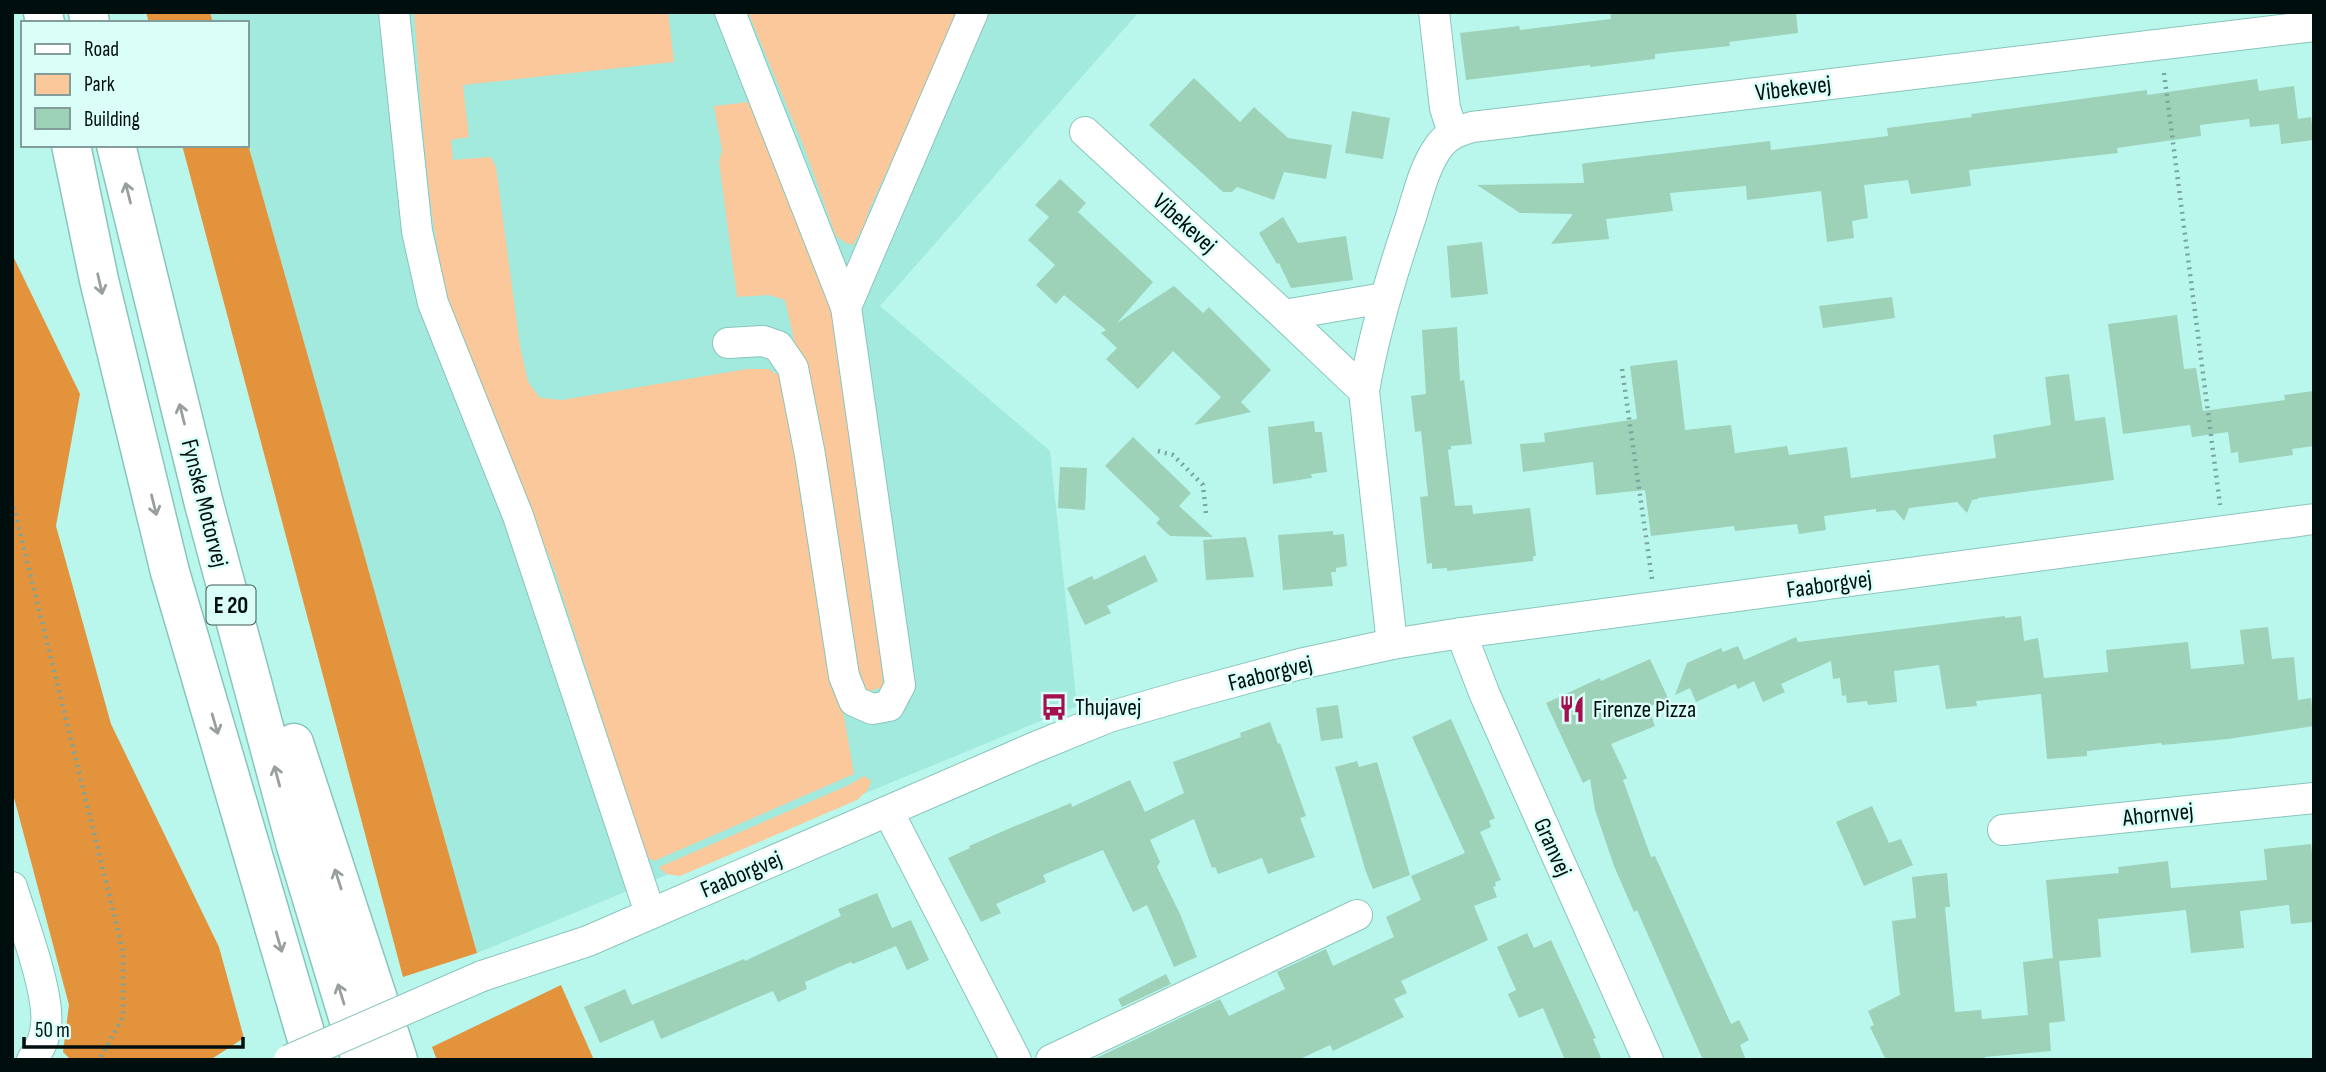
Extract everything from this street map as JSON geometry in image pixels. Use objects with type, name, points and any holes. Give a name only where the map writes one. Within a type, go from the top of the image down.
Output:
[{"type":"highway","name":"Fynske Motorvej","points":[[71,147],[99,280],[170,572],[313,1060]]},
{"type":"highway","name":"Fynske Motorvej","points":[[117,147],[204,504],[296,846],[362,1060]]},
{"type":"highway","points":[[204,504],[285,715],[398,1060]]},
{"type":"street","points":[[394,12],[416,231],[433,303],[518,516],[650,913]]},
{"type":"street","points":[[728,342],[763,341],[778,346],[793,368],[810,455],[844,676],[855,701],[872,709],[889,706],[900,685],[846,307],[730,12]]},
{"type":"street","points":[[846,307],[973,12]]},
{"type":"street","points":[[1392,644],[1364,391],[1384,298],[1427,168],[1440,145],[1453,133],[1445,108],[1434,12]]},
{"type":"street","name":"Vibekevej","points":[[1453,133],[1486,126],[2314,26]]},
{"type":"street","name":"Vibekevej","points":[[1085,132],[1364,391]]},
{"type":"street","points":[[1284,315],[1384,298]]},
{"type":"street","name":"Faaborgvej","points":[[289,1060],[482,976],[588,941],[1033,748],[1110,718],[1300,664],[1392,644],[1461,633],[2314,519]]},
{"type":"street","name":"Granvej","points":[[1461,633],[1485,695],[1648,1060]]},
{"type":"street","name":"Ahornvej","points":[[2003,830],[2314,798]]},
{"type":"street","points":[[888,811],[1016,1060]]},
{"type":"street","points":[[12,887],[43,993],[46,1013],[43,1044],[32,1060]]},
{"type":"street","points":[[1051,1060],[1357,915]]},
{"type":"path","points":[[2160,44],[2224,530]]},
{"type":"path","points":[[1622,369],[1656,607]]},
{"type":"path","points":[[1158,451],[1173,455],[1203,485],[1206,513]]},
{"type":"path","points":[[12,500],[122,951],[123,1017],[99,1060]]},
{"type":"shaded area","points":[[146,12],[210,12],[212,21],[148,21]]},
{"type":"shaded area","points":[[210,12],[1139,12],[880,306],[1050,451],[1077,706],[477,953],[248,145],[248,21],[212,21]]},
{"type":"shaded area","points":[[248,145],[477,953],[403,977],[183,147],[248,147]]},
{"type":"shaded area","points":[[12,254],[80,394],[56,526],[111,724],[219,947],[244,1038],[210,1060],[71,1060],[63,1052],[69,1005],[12,790]]},
{"type":"shaded area","points":[[561,985],[594,1060],[437,1060],[432,1047]]},
{"type":"green space","points":[[414,12],[668,12],[674,62],[463,85],[469,137],[451,140],[453,160],[491,157],[496,167],[520,346],[528,382],[540,398],[562,400],[747,369],[769,369],[779,376],[787,390],[854,774],[654,861],[644,849],[554,569],[448,298],[429,192]]},
{"type":"green space","points":[[748,12],[960,12],[853,245],[836,236],[804,147]]},
{"type":"green space","points":[[749,102],[837,319],[850,443],[881,652],[883,687],[866,692],[855,659],[815,433],[785,300],[769,295],[737,297],[719,162],[722,150],[714,106]]},
{"type":"green space","points":[[864,776],[871,781],[868,790],[857,800],[680,876],[666,874],[659,867],[849,785]]},
{"type":"building","points":[[1610,12],[1796,12],[1798,33],[1729,42],[1730,46],[1655,54],[1655,59],[1466,80],[1460,33],[1519,26],[1520,30],[1611,19]]},
{"type":"building","points":[[1194,78],[1240,122],[1254,107],[1288,138],[1332,145],[1326,179],[1284,172],[1274,200],[1237,187],[1232,192],[1223,192],[1149,125]]},
{"type":"building","points":[[2257,79],[2259,91],[2294,86],[2298,119],[2311,117],[2314,140],[2281,144],[2279,124],[2250,127],[2249,119],[2200,125],[2201,136],[2117,148],[2118,153],[1969,170],[1971,186],[1911,194],[1908,180],[1864,185],[1868,218],[1852,221],[1854,238],[1827,242],[1821,191],[1747,200],[1746,186],[1670,193],[1673,211],[1606,219],[1609,239],[1551,244],[1573,214],[1520,213],[1477,185],[1584,183],[1582,164],[1586,163],[1770,141],[1771,150],[1888,136],[1887,128],[1972,117],[1971,114],[2147,90],[2147,95]]},
{"type":"building","points":[[1352,111],[1390,118],[1383,159],[1345,153]]},
{"type":"building","points":[[1060,179],[1086,203],[1078,212],[1153,282],[1117,323],[1174,286],[1203,313],[1209,307],[1271,370],[1241,402],[1251,412],[1194,425],[1221,397],[1173,351],[1138,389],[1106,359],[1117,348],[1101,333],[1106,330],[1064,295],[1056,304],[1036,285],[1055,265],[1028,240],[1049,217],[1035,205]]},
{"type":"building","points":[[1283,217],[1298,243],[1346,236],[1353,280],[1291,288],[1279,263],[1277,264],[1259,233]]},
{"type":"building","points":[[1482,242],[1488,294],[1451,298],[1447,246]]},
{"type":"building","points":[[1892,297],[1895,318],[1823,328],[1819,306]]},
{"type":"building","points":[[2177,315],[2184,369],[2196,368],[2203,411],[2285,400],[2284,395],[2314,391],[2314,446],[2292,449],[2293,455],[2239,463],[2238,452],[2231,453],[2228,432],[2192,437],[2190,425],[2123,434],[2108,324]]},
{"type":"building","points":[[1457,327],[1460,381],[1464,380],[1472,444],[1451,446],[1448,450],[1455,506],[1472,505],[1473,514],[1530,508],[1536,556],[1533,556],[1533,561],[1447,571],[1447,568],[1432,569],[1432,563],[1427,564],[1420,497],[1428,496],[1421,431],[1415,432],[1411,396],[1426,394],[1422,330]]},
{"type":"building","points":[[1677,360],[1685,430],[1731,425],[1735,453],[1787,446],[1789,455],[1847,447],[1851,478],[1996,458],[1993,435],[2051,425],[2045,377],[2069,374],[2075,421],[2105,417],[2114,480],[1978,498],[1972,500],[1967,513],[1957,502],[1909,508],[1904,521],[1895,510],[1876,512],[1876,509],[1824,516],[1826,530],[1799,534],[1797,524],[1735,531],[1734,526],[1651,536],[1645,490],[1596,495],[1593,462],[1523,472],[1520,444],[1545,442],[1544,433],[1637,419],[1630,366]]},
{"type":"building","points":[[1314,421],[1315,432],[1322,432],[1327,472],[1311,474],[1312,478],[1273,484],[1268,427]]},
{"type":"building","points":[[1133,437],[1191,493],[1179,506],[1213,537],[1170,536],[1156,523],[1160,519],[1105,466]]},
{"type":"building","points":[[1060,467],[1087,468],[1085,510],[1058,508]]},
{"type":"building","points":[[1333,531],[1333,535],[1344,534],[1347,566],[1331,572],[1333,586],[1283,590],[1278,535]]},
{"type":"building","points":[[1246,537],[1254,577],[1206,580],[1203,540]]},
{"type":"building","points":[[1145,555],[1158,581],[1107,606],[1111,613],[1085,625],[1067,588],[1092,576],[1094,580]]},
{"type":"building","points":[[2021,616],[2024,641],[2038,638],[2044,678],[2108,672],[2106,650],[2188,642],[2191,669],[2244,664],[2240,630],[2268,627],[2272,659],[2294,657],[2298,700],[2311,698],[2314,726],[2228,739],[2087,751],[2087,756],[2047,759],[2041,694],[1976,701],[1977,706],[1946,709],[1939,665],[1894,671],[1897,702],[1868,705],[1867,701],[1847,703],[1846,695],[1842,696],[1840,678],[1833,679],[1831,661],[1781,684],[1785,692],[1763,702],[1754,681],[1738,689],[1735,684],[1696,702],[1690,688],[1675,695],[1687,663],[1721,648],[1723,652],[1738,646],[1744,660],[1796,637],[1798,642]]},
{"type":"building","points":[[1650,659],[1668,698],[1648,707],[1655,726],[1611,744],[1627,778],[1623,780],[1651,857],[1655,856],[1731,1024],[1739,1020],[1749,1040],[1740,1045],[1746,1060],[1703,1060],[1637,910],[1634,912],[1614,866],[1595,810],[1590,779],[1583,783],[1546,703]]},
{"type":"building","points":[[1338,705],[1343,738],[1321,741],[1316,708]]},
{"type":"building","points":[[1451,719],[1495,818],[1489,821],[1491,827],[1480,832],[1501,880],[1495,882],[1496,886],[1493,887],[1497,897],[1474,906],[1488,940],[1401,981],[1407,993],[1394,999],[1404,1017],[1333,1051],[1330,1045],[1298,1060],[1092,1060],[1220,999],[1229,1016],[1285,989],[1277,972],[1326,949],[1333,966],[1394,937],[1386,917],[1421,900],[1411,876],[1465,853],[1412,737]]},
{"type":"building","points":[[1270,722],[1306,816],[1300,818],[1315,857],[1268,874],[1262,858],[1218,874],[1215,867],[1212,868],[1194,819],[1150,840],[1160,862],[1157,867],[1197,957],[1174,967],[1147,905],[1133,912],[1103,850],[1043,875],[1046,882],[996,904],[1001,913],[981,922],[948,858],[1008,829],[1071,803],[1072,807],[1130,780],[1145,812],[1184,793],[1173,762],[1241,737],[1240,733]]},
{"type":"building","points":[[1357,761],[1359,767],[1377,762],[1410,875],[1373,889],[1335,767]]},
{"type":"building","points":[[1872,806],[1889,843],[1901,839],[1913,865],[1864,886],[1836,822]]},
{"type":"building","points":[[2311,844],[2314,922],[2291,924],[2289,905],[2240,911],[2244,948],[2191,953],[2186,910],[2098,919],[2101,957],[2059,961],[2065,1021],[2049,1023],[2051,1051],[1985,1057],[1985,1060],[1886,1060],[1870,1027],[1874,1025],[1868,1011],[1900,995],[1892,921],[1916,918],[1912,877],[1947,873],[1950,907],[1945,907],[1955,1012],[1981,1010],[1982,1019],[2028,1015],[2023,962],[2053,958],[2046,880],[2119,873],[2118,867],[2168,861],[2171,888],[2267,880],[2264,849]]},
{"type":"building","points":[[877,893],[892,928],[911,920],[929,960],[907,970],[896,946],[805,982],[807,989],[778,1002],[773,991],[661,1039],[653,1020],[600,1043],[584,1007],[625,989],[632,1005],[744,959],[745,961],[841,916],[838,909]]},
{"type":"building","points":[[1527,933],[1534,948],[1551,940],[1596,1038],[1593,1039],[1602,1060],[1565,1060],[1543,1008],[1519,1018],[1508,994],[1516,990],[1497,947]]},
{"type":"building","points":[[1166,974],[1171,984],[1122,1007],[1118,999]]},
{"type":"place","name":"Thujavej","points":[[1054,707]]},
{"type":"place","name":"Firenze Pizza","points":[[1572,709]]}]
